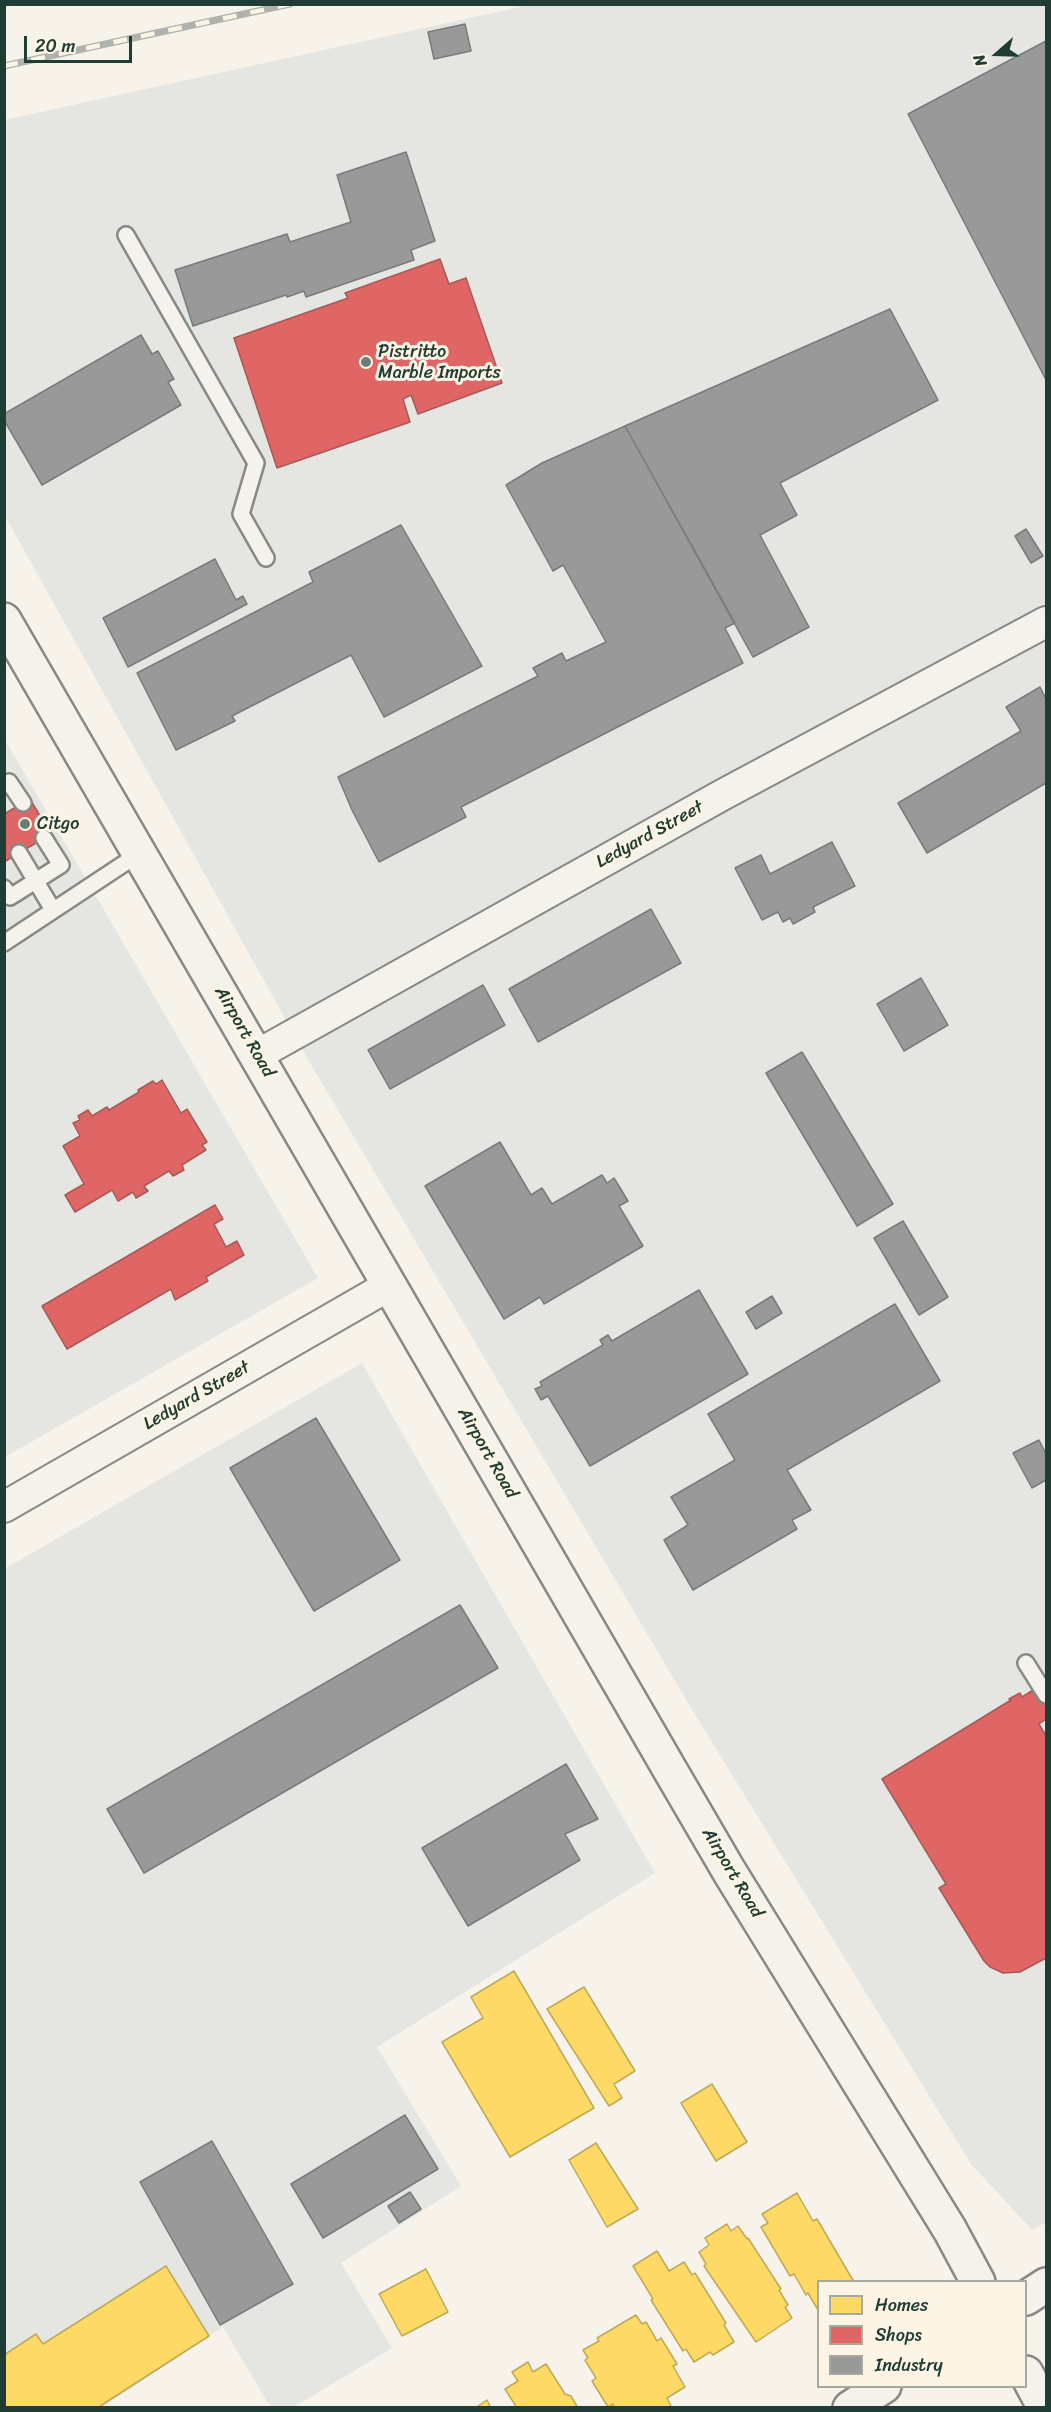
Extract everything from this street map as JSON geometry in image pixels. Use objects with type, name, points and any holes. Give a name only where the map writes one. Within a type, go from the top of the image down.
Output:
[{"type":"main road","name":"Airport Road","points":[[4,620],[729,1871],[950,2230],[977,2280]]},
{"type":"main road","points":[[1027,2297],[1047,2285]]},
{"type":"main road","points":[[1027,2375],[1045,2407]]},
{"type":"main road","points":[[850,2408],[881,2388]]},
{"type":"street","name":"Ledyard Street","points":[[257,1055],[724,794],[1047,622]]},
{"type":"street","name":"Ledyard Street","points":[[4,1507],[390,1285]]},
{"type":"lane","points":[[126,236],[256,463],[241,514],[266,558]]},
{"type":"lane","points":[[4,785],[9,782],[23,803]]},
{"type":"lane","points":[[4,888],[10,897],[61,866],[44,838]]},
{"type":"lane","points":[[19,853],[53,910]]},
{"type":"lane","points":[[4,943],[140,853]]},
{"type":"lane","points":[[1026,1663],[1047,1695]]},
{"type":"shaded area","points":[[529,5],[1046,5],[1046,2222],[1032,2230],[971,2164],[691,1708],[306,1056],[5,516],[4,120]]},
{"type":"shaded area","points":[[4,738],[318,1278],[5,1457],[4,1457]]},
{"type":"shaded area","points":[[362,1363],[655,1873],[377,2047],[461,2186],[341,2263],[392,2348],[294,2407],[270,2407],[223,2327],[103,2407],[5,2407],[4,1569]]},
{"type":"building: Homes","points":[[514,1971],[594,2108],[510,2157],[442,2042],[483,2018],[471,1997]]},
{"type":"building: Homes","points":[[584,1987],[635,2071],[614,2084],[622,2098],[609,2106],[547,2009]]},
{"type":"building: Homes","points":[[712,2084],[747,2142],[716,2161],[681,2103]]},
{"type":"building: Homes","points":[[596,2143],[638,2209],[607,2227],[569,2160]]},
{"type":"building: Homes","points":[[797,2193],[813,2221],[817,2219],[853,2280],[817,2280],[817,2308],[794,2274],[790,2276],[761,2227],[768,2223],[762,2214]]},
{"type":"building: Homes","points":[[727,2224],[731,2231],[738,2226],[748,2238],[781,2289],[779,2290],[788,2305],[785,2307],[792,2318],[756,2342],[704,2266],[706,2264],[699,2252],[709,2245],[705,2238]]},
{"type":"building: Homes","points":[[657,2251],[669,2271],[684,2262],[692,2275],[695,2273],[726,2323],[724,2325],[734,2342],[713,2355],[710,2352],[694,2362],[686,2349],[683,2351],[633,2266]]},
{"type":"building: Homes","points":[[166,2266],[209,2336],[97,2408],[4,2408],[4,2355],[36,2334],[43,2344]]},
{"type":"building: Homes","points":[[426,2269],[448,2312],[402,2336],[379,2294]]},
{"type":"building: Homes","points":[[636,2315],[642,2324],[646,2322],[657,2341],[661,2338],[677,2364],[673,2366],[685,2387],[667,2398],[671,2406],[668,2408],[615,2408],[613,2404],[608,2407],[592,2381],[596,2378],[585,2360],[588,2358],[583,2350],[599,2341],[597,2338]]},
{"type":"building: Homes","points":[[528,2362],[533,2372],[546,2364],[565,2394],[571,2396],[578,2408],[517,2408],[505,2389],[518,2381],[512,2372]]},
{"type":"building: Homes","points":[[487,2400],[491,2408],[475,2408]]},
{"type":"building: Shops","points":[[440,259],[449,284],[466,278],[502,383],[418,414],[411,395],[403,399],[410,422],[277,468],[234,338],[348,298],[345,293]]},
{"type":"building: Shops","name":"Citgo","points":[[30,799],[51,834],[4,862],[4,814]]},
{"type":"building: Shops","points":[[162,1080],[181,1113],[187,1109],[207,1142],[202,1145],[206,1150],[182,1165],[184,1170],[173,1176],[169,1171],[144,1186],[148,1191],[136,1198],[133,1192],[118,1201],[112,1190],[75,1212],[65,1195],[84,1184],[63,1146],[80,1136],[73,1123],[80,1120],[78,1116],[88,1110],[92,1116],[107,1107],[109,1110],[153,1081],[156,1084]]},
{"type":"building: Shops","points":[[215,1205],[223,1219],[214,1224],[226,1247],[237,1241],[244,1255],[206,1277],[208,1281],[175,1300],[171,1289],[67,1349],[42,1306]]},
{"type":"building: Shops","points":[[1046,1682],[1046,1719],[1039,1724],[1046,1736],[1046,1958],[1020,1972],[1003,1973],[990,1967],[984,1961],[939,1888],[946,1884],[882,1779],[1011,1700],[1009,1699],[1020,1693],[1022,1697]]},
{"type":"building: Industry","points":[[465,24],[471,51],[434,59],[428,32]]},
{"type":"building: Industry","points":[[1046,41],[1046,380],[908,114]]},
{"type":"building: Industry","points":[[406,152],[435,241],[411,250],[414,260],[306,297],[304,291],[287,297],[286,295],[193,326],[175,270],[287,234],[290,242],[351,222],[337,175]]},
{"type":"building: Industry","points":[[890,309],[938,400],[780,483],[797,515],[760,535],[809,627],[753,657],[625,426]]},
{"type":"building: Industry","points":[[141,335],[152,354],[158,351],[174,379],[168,382],[181,405],[42,485],[4,420],[4,414]]},
{"type":"building: Industry","points":[[625,426],[735,623],[725,628],[743,663],[461,807],[466,817],[379,862],[338,777],[538,676],[533,668],[562,653],[566,661],[606,642],[563,565],[553,571],[506,485],[542,463]]},
{"type":"building: Industry","points":[[401,525],[482,666],[384,717],[351,655],[232,716],[235,721],[176,750],[137,673],[313,582],[309,572]]},
{"type":"building: Industry","points":[[1026,529],[1043,556],[1031,563],[1015,536]]},
{"type":"building: Industry","points":[[215,559],[236,600],[243,596],[247,604],[128,667],[103,618]]},
{"type":"building: Industry","points":[[1040,687],[1046,699],[1046,783],[927,853],[898,803],[1021,731],[1006,707]]},
{"type":"building: Industry","points":[[832,842],[855,886],[813,907],[815,912],[793,924],[790,918],[783,922],[778,912],[762,920],[735,868],[761,855],[770,874]]},
{"type":"building: Industry","points":[[651,909],[681,963],[538,1042],[509,989]]},
{"type":"building: Industry","points":[[921,978],[948,1025],[904,1051],[877,1004]]},
{"type":"building: Industry","points":[[483,985],[505,1025],[390,1089],[368,1050]]},
{"type":"building: Industry","points":[[802,1052],[893,1204],[857,1226],[766,1073]]},
{"type":"building: Industry","points":[[500,1142],[531,1195],[542,1188],[552,1204],[602,1175],[607,1183],[614,1178],[628,1201],[619,1206],[643,1246],[544,1304],[540,1297],[504,1319],[425,1186]]},
{"type":"building: Industry","points":[[903,1221],[948,1297],[919,1315],[874,1238]]},
{"type":"building: Industry","points":[[699,1290],[748,1374],[590,1466],[548,1396],[541,1400],[535,1389],[542,1386],[540,1382],[603,1345],[600,1340],[608,1335],[612,1341]]},
{"type":"building: Industry","points":[[772,1296],[782,1313],[756,1329],[746,1312]]},
{"type":"building: Industry","points":[[895,1304],[940,1381],[787,1470],[811,1510],[792,1520],[797,1529],[693,1590],[664,1540],[688,1525],[671,1497],[735,1460],[708,1414]]},
{"type":"building: Industry","points":[[316,1418],[400,1560],[314,1611],[230,1468]]},
{"type":"building: Industry","points":[[1039,1440],[1046,1454],[1046,1480],[1032,1488],[1013,1453]]},
{"type":"building: Industry","points":[[460,1605],[498,1668],[144,1873],[107,1809]]},
{"type":"building: Industry","points":[[566,1764],[598,1819],[565,1834],[580,1860],[468,1926],[422,1848]]},
{"type":"building: Industry","points":[[405,2115],[438,2169],[323,2238],[291,2184]]},
{"type":"building: Industry","points":[[212,2141],[293,2284],[220,2325],[140,2182]]},
{"type":"building: Industry","points":[[410,2192],[421,2209],[399,2223],[388,2206]]},
{"type":"railway","points":[[4,66],[290,4]]},
{"type":"place","name":"Pistritto Marble Imports","points":[[366,362]]},
{"type":"place","name":"Citgo","points":[[25,824]]}]
